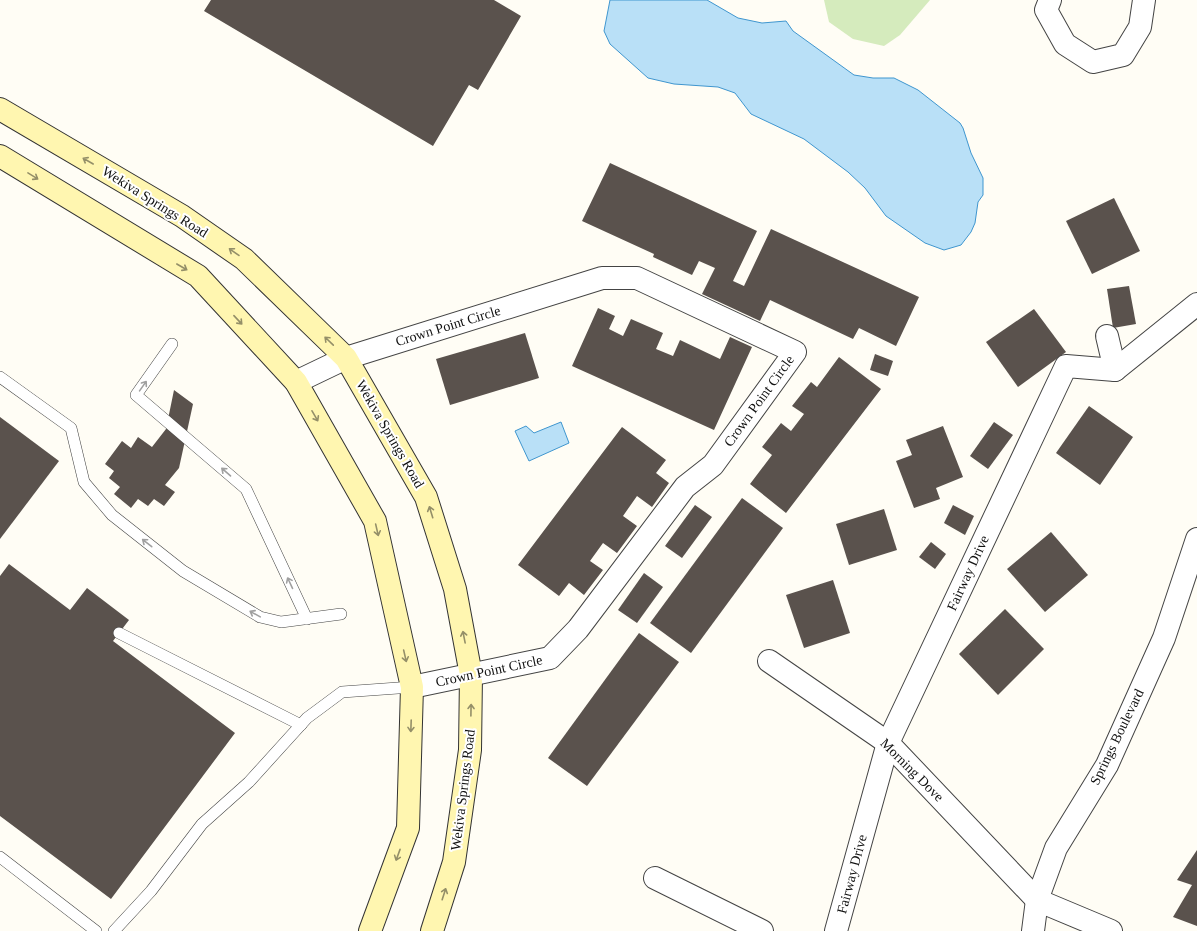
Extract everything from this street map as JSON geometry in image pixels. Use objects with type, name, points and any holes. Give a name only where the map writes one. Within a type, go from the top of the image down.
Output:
[{"type":"main road","name":"Wekiva Springs Road","points":[[0,109],[182,216],[244,259],[346,358],[426,497],[455,589],[472,675],[470,750],[454,862],[432,931]]},
{"type":"main road","points":[[0,156],[198,276],[296,382],[375,521],[412,687],[408,828],[370,931]]},
{"type":"street","points":[[1050,0],[1046,10],[1065,44],[1093,62],[1123,55],[1140,27],[1144,0]]},
{"type":"street","name":"Crown Point Circle","points":[[296,382],[346,358],[602,278],[637,278],[796,352],[713,465],[685,487],[578,629],[550,658],[501,667],[472,675],[412,687]]},
{"type":"street","points":[[1107,336],[1115,370],[1197,304]]},
{"type":"street","name":"Fairway Drive","points":[[836,931],[888,743],[1066,366],[1115,370]]},
{"type":"street","name":"Springs Boulevard","points":[[1032,931],[1037,900],[1056,848],[1107,765],[1164,638],[1197,539]]},
{"type":"street","name":"Morning Dove","points":[[769,661],[888,743],[1037,900]]},
{"type":"street","points":[[655,878],[762,931]]},
{"type":"street","points":[[1037,900],[1111,931]]},
{"type":"lane","points":[[172,344],[136,395],[246,489],[307,619]]},
{"type":"lane","points":[[0,377],[71,428],[84,482],[112,516],[182,571],[260,617],[281,622],[341,614]]},
{"type":"lane","points":[[119,633],[301,725]]},
{"type":"lane","points":[[114,931],[151,891],[202,824],[249,782],[307,718],[342,692],[412,687]]},
{"type":"lane","points":[[0,857],[96,931]]},
{"type":"green space","points":[[824,0],[930,0],[900,35],[884,46],[853,39],[829,22]]},
{"type":"water","points":[[610,0],[707,0],[738,18],[762,23],[786,21],[793,31],[854,75],[873,78],[894,78],[918,90],[960,123],[971,153],[983,178],[983,195],[978,202],[975,223],[971,232],[961,245],[944,250],[925,243],[886,216],[865,188],[848,172],[804,139],[751,114],[735,93],[718,87],[674,84],[648,78],[610,44],[604,31]]},
{"type":"water","points":[[561,422],[569,443],[529,461],[515,431],[526,426],[534,433]]},
{"type":"building","points":[[211,0],[494,0],[521,16],[478,90],[469,85],[433,146],[204,11]]},
{"type":"building","points":[[610,163],[757,231],[733,281],[744,286],[771,229],[919,297],[896,346],[859,328],[853,339],[770,300],[760,321],[702,294],[715,268],[699,261],[692,275],[653,257],[654,254],[582,221]]},
{"type":"building","points":[[1114,198],[1140,251],[1092,274],[1066,221]]},
{"type":"building","points":[[1129,286],[1136,324],[1113,328],[1107,289]]},
{"type":"building","points":[[598,308],[615,316],[609,329],[623,336],[631,319],[663,333],[656,349],[673,356],[680,340],[720,359],[730,337],[752,347],[714,430],[572,366]]},
{"type":"building","points":[[1034,309],[1066,352],[1018,387],[986,342]]},
{"type":"building","points":[[525,333],[539,378],[450,405],[436,359]]},
{"type":"building","points":[[875,354],[893,361],[888,376],[870,370]]},
{"type":"building","points":[[839,357],[881,389],[786,513],[750,484],[772,455],[762,447],[781,423],[791,431],[804,414],[792,406],[811,382],[817,387]]},
{"type":"building","points":[[174,390],[193,404],[179,468],[165,485],[175,492],[164,506],[154,499],[148,506],[138,499],[131,508],[114,494],[120,487],[109,478],[114,471],[105,464],[122,441],[131,448],[138,437],[152,447],[166,429]]},
{"type":"building","points":[[1089,406],[1133,437],[1100,485],[1056,453]]},
{"type":"building","points":[[0,417],[59,461],[0,539]]},
{"type":"building","points":[[994,422],[1013,435],[988,469],[970,456]]},
{"type":"building","points":[[943,426],[963,477],[936,488],[940,499],[914,508],[896,461],[912,455],[906,440]]},
{"type":"building","points":[[622,427],[666,460],[656,473],[669,483],[652,507],[637,496],[623,516],[637,526],[617,553],[603,543],[590,561],[603,570],[584,595],[569,583],[559,596],[518,565]]},
{"type":"building","points":[[742,498],[783,528],[691,653],[650,623]]},
{"type":"building","points":[[695,505],[712,517],[682,558],[665,546]]},
{"type":"building","points":[[953,505],[974,516],[965,535],[944,523]]},
{"type":"building","points":[[884,509],[897,550],[849,565],[836,524]]},
{"type":"building","points":[[1051,532],[1088,575],[1045,612],[1007,569]]},
{"type":"building","points":[[931,542],[946,554],[935,569],[919,557]]},
{"type":"building","points":[[9,564],[70,610],[87,588],[129,620],[113,641],[235,733],[111,899],[0,816],[0,576]]},
{"type":"building","points":[[644,573],[663,587],[637,623],[618,610]]},
{"type":"building","points":[[833,580],[850,633],[804,648],[786,595]]},
{"type":"building","points":[[1005,609],[1044,649],[998,695],[959,654]]},
{"type":"building","points":[[639,633],[679,662],[587,786],[548,758]]},
{"type":"building","points":[[1197,850],[1197,926],[1173,917],[1192,885],[1177,880]]}]
